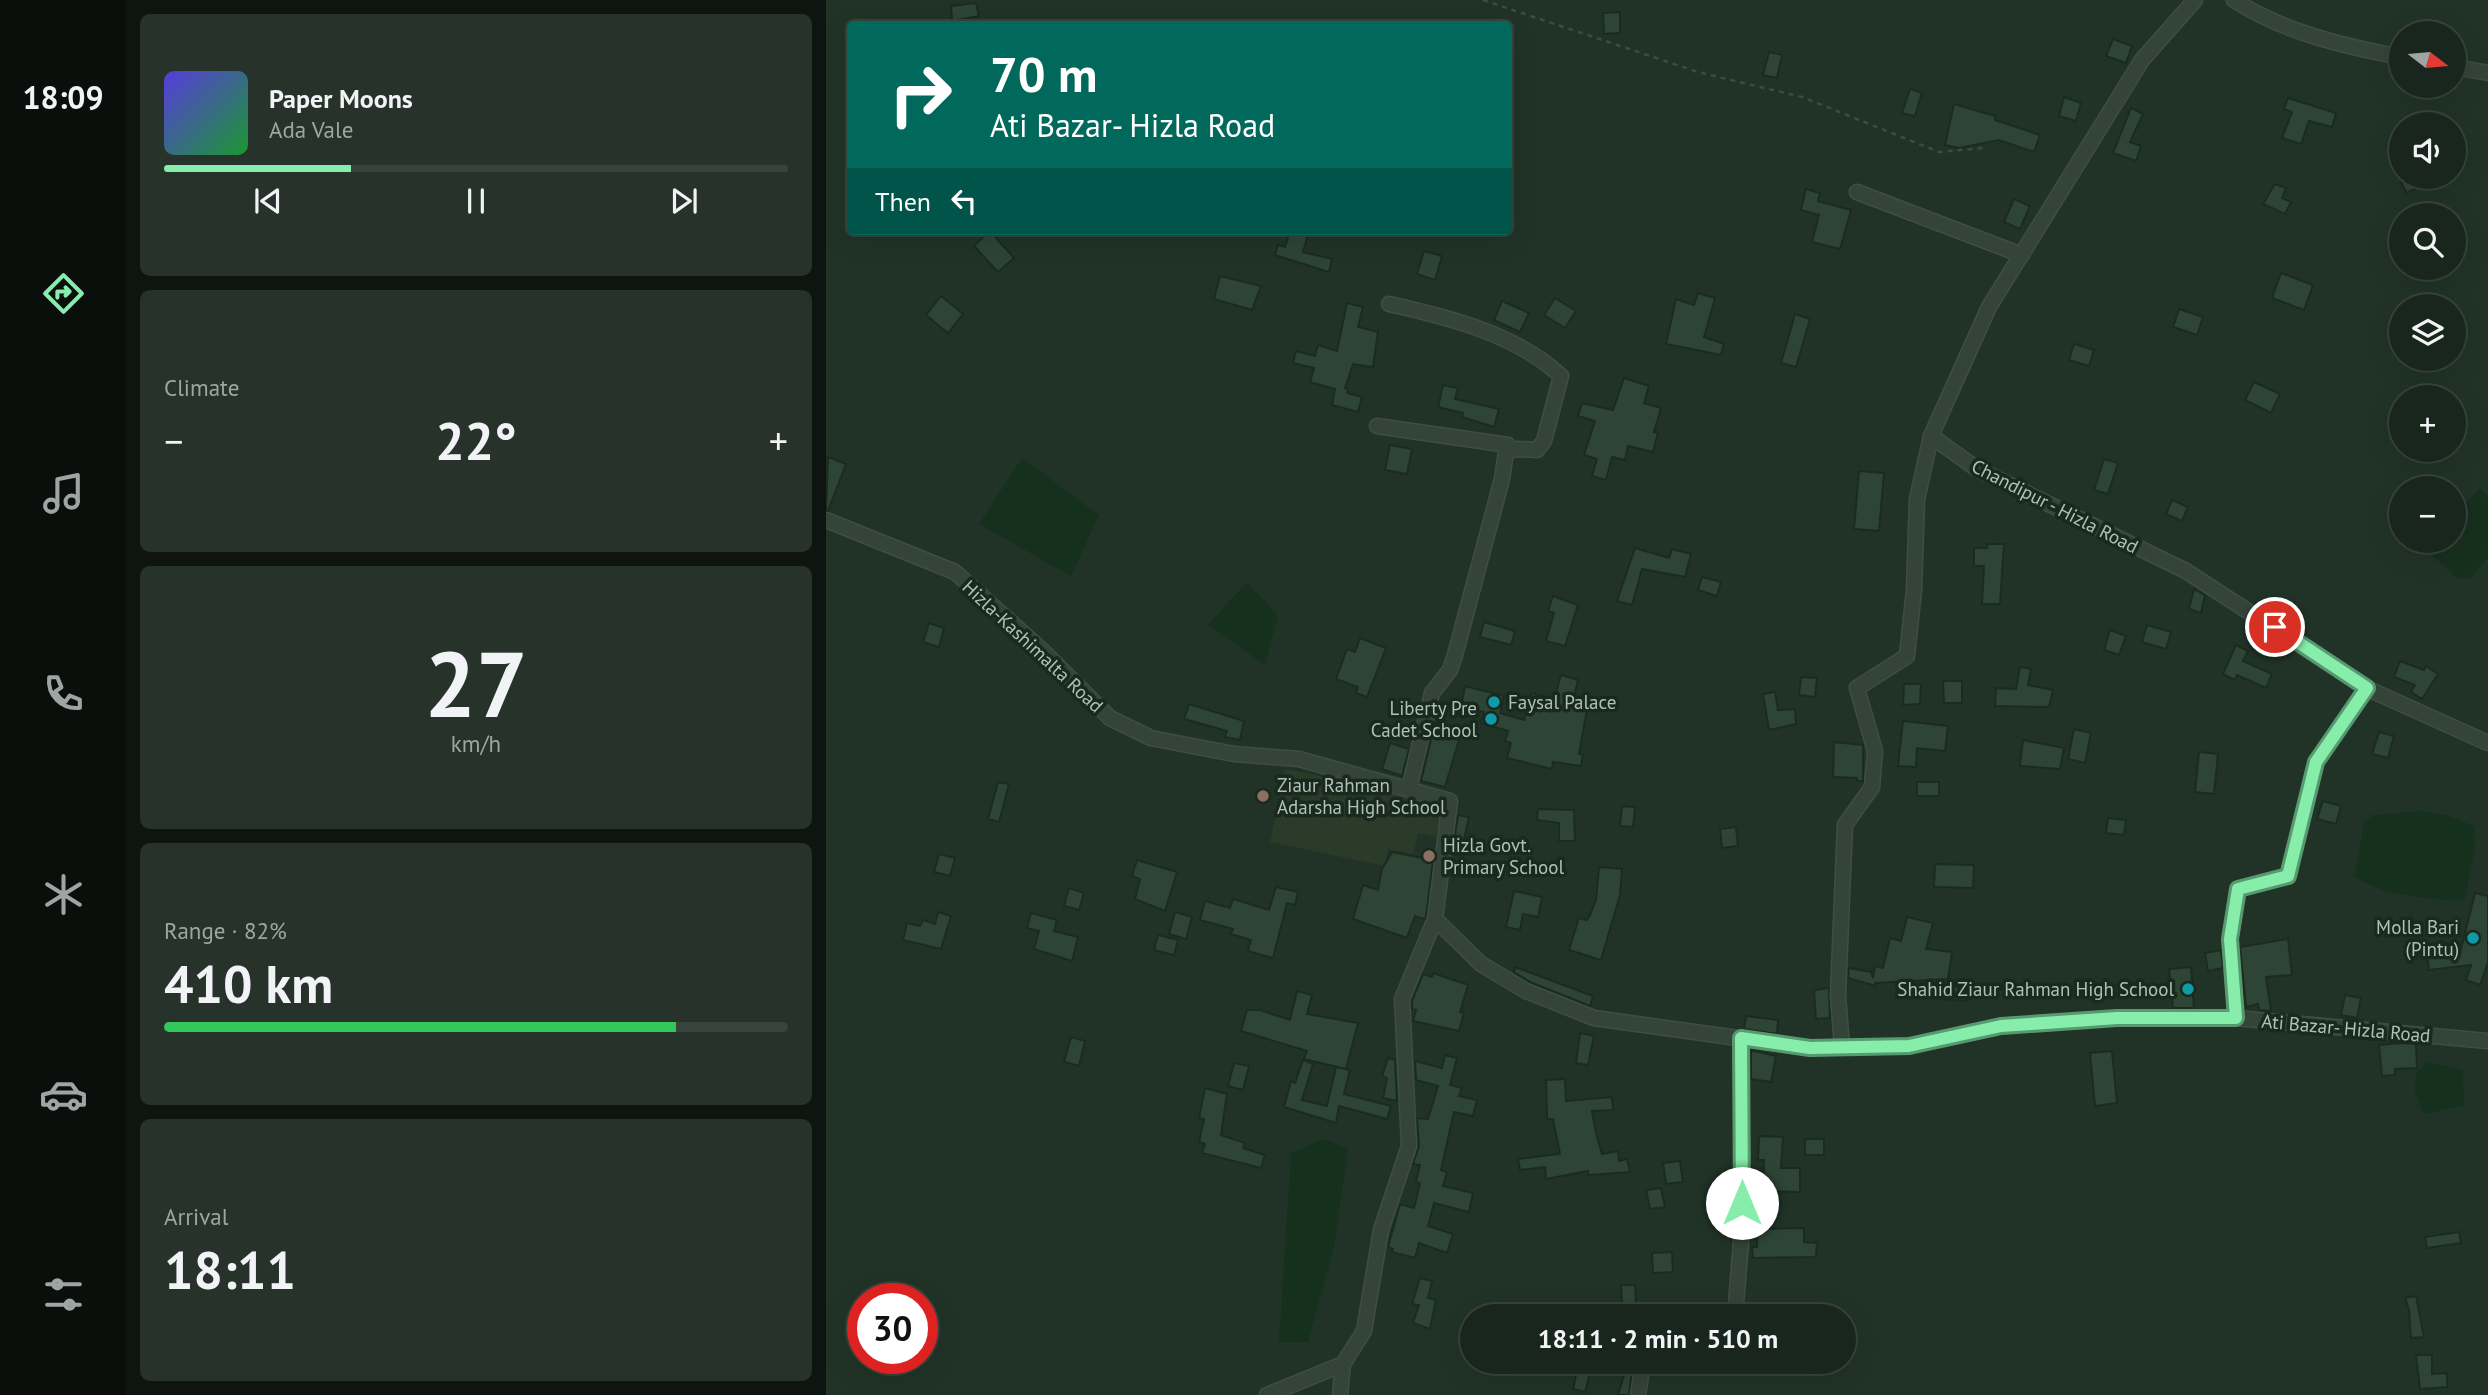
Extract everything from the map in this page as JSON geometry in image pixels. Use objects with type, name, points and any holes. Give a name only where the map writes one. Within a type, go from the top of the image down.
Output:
[{"type":"street","points":[[1842,1047],[1838,995],[1845,825],[1872,787],[1875,751],[1857,688],[1907,656],[1914,590],[1917,499],[1931,436],[1989,307],[2143,60],[2195,0]]},
{"type":"street","points":[[2234,0],[2262,19],[2354,47],[2389,54]]},
{"type":"street","points":[[2466,69],[2488,73]]},
{"type":"street","points":[[1857,192],[2022,254]]},
{"type":"street","points":[[1389,304],[1419,311],[1518,344],[1561,376],[1544,440],[1537,450],[1517,449],[1506,452]]},
{"type":"street","points":[[1377,426],[1508,445],[1502,479],[1455,655],[1450,670],[1433,693],[1409,789]]},
{"type":"street","name":"Chandipur - Hizla Road","points":[[1931,436],[1977,469],[2186,571],[2367,688],[2488,743]]},
{"type":"street","name":"Hizla-Kashimalta Road","points":[[826,520],[955,572],[1043,651],[1110,718],[1151,738],[1234,754],[1299,760],[1450,801],[1435,919]]},
{"type":"street","points":[[2236,1018],[2230,939],[2238,889],[2288,876],[2316,762],[2367,688]]},
{"type":"street","points":[[1339,1395],[1343,1364],[1364,1331],[1381,1230],[1409,1146],[1402,999],[1435,919]]},
{"type":"street","name":"Ati Bazar- Hizla Road","points":[[1435,919],[1481,964],[1525,992],[1594,1018],[1810,1048],[1909,1046],[2013,1025],[2117,1018],[2236,1018],[2488,1041]]},
{"type":"street","points":[[1736,1304],[1742,1230],[1741,1038]]},
{"type":"street","points":[[1268,1395],[1343,1364]]},
{"type":"street","points":[[1638,1395],[1641,1374]]},
{"type":"path","points":[[1483,0],[1698,72],[1802,97],[1939,152],[1983,148]]},
{"type":"shaded area","points":[[1022,458],[1099,515],[1071,576],[979,524]]},
{"type":"shaded area","points":[[2480,489],[2488,496],[2488,558],[2471,578],[2458,579],[2430,553],[2466,553],[2466,502]]},
{"type":"shaded area","points":[[1247,582],[1278,616],[1265,665],[1208,625]]},
{"type":"shaded area","points":[[1285,769],[1444,802],[1436,837],[1418,833],[1413,854],[1388,849],[1385,866],[1270,842]]},
{"type":"shaded area","points":[[2421,811],[2446,815],[2474,826],[2475,847],[2465,899],[2458,901],[2405,895],[2379,888],[2355,877],[2364,822],[2373,815]]},
{"type":"shaded area","points":[[2428,1062],[2463,1070],[2464,1106],[2423,1114],[2415,1091],[2416,1073]]},
{"type":"shaded area","points":[[1323,1139],[1348,1148],[1334,1247],[1308,1342],[1279,1342],[1291,1153]]},
{"type":"building","points":[[976,3],[979,16],[952,21],[951,6]]},
{"type":"building","points":[[1620,12],[1620,33],[1604,34],[1603,13]]},
{"type":"building","points":[[2113,39],[2132,46],[2126,63],[2106,56]]},
{"type":"building","points":[[1769,52],[1782,55],[1777,78],[1763,75]]},
{"type":"building","points":[[1910,89],[1922,93],[1915,116],[1902,113]]},
{"type":"building","points":[[2064,97],[2081,103],[2076,121],[2059,116]]},
{"type":"building","points":[[2288,98],[2336,113],[2332,127],[2309,121],[2301,144],[2282,138],[2292,112],[2284,109]]},
{"type":"building","points":[[1954,104],[1995,116],[1995,120],[2040,135],[2034,152],[1999,140],[1959,148],[1945,145]]},
{"type":"building","points":[[2131,108],[2143,114],[2130,142],[2141,146],[2136,161],[2113,153]]},
{"type":"building","points":[[2275,184],[2286,188],[2282,198],[2291,202],[2285,214],[2263,204]]},
{"type":"building","points":[[1806,189],[1820,193],[1818,201],[1851,210],[1840,249],[1812,242],[1819,215],[1801,210]]},
{"type":"building","points":[[2014,199],[2030,206],[2020,229],[2004,222]]},
{"type":"building","points":[[986,235],[994,235],[1014,258],[998,272],[974,246]]},
{"type":"building","points":[[1289,235],[1308,235],[1303,252],[1332,259],[1329,272],[1275,255],[1278,245],[1285,247]]},
{"type":"building","points":[[1424,251],[1442,256],[1435,280],[1417,274]]},
{"type":"building","points":[[2281,273],[2313,285],[2304,310],[2272,298]]},
{"type":"building","points":[[1220,276],[1261,286],[1252,310],[1214,299]]},
{"type":"building","points":[[1698,293],[1715,298],[1704,337],[1724,344],[1721,355],[1666,344],[1676,299],[1694,305]]},
{"type":"building","points":[[941,296],[963,314],[948,333],[926,315]]},
{"type":"building","points":[[1555,298],[1576,311],[1565,328],[1544,315]]},
{"type":"building","points":[[1502,301],[1529,313],[1520,332],[1494,320]]},
{"type":"building","points":[[1347,303],[1363,307],[1358,327],[1378,332],[1373,367],[1353,364],[1345,388],[1348,389],[1347,393],[1362,397],[1358,412],[1332,405],[1335,389],[1310,382],[1314,368],[1293,363],[1296,351],[1315,356],[1318,345],[1337,351]]},
{"type":"building","points":[[2179,309],[2203,317],[2197,335],[2173,327]]},
{"type":"building","points":[[1795,314],[1810,319],[1796,367],[1781,363]]},
{"type":"building","points":[[2074,344],[2094,350],[2089,366],[2069,360]]},
{"type":"building","points":[[1624,378],[1649,386],[1644,403],[1661,408],[1654,432],[1658,433],[1653,452],[1628,446],[1625,460],[1612,457],[1606,480],[1592,476],[1597,459],[1584,455],[1595,421],[1578,416],[1582,403],[1613,410]]},
{"type":"building","points":[[2254,382],[2280,394],[2271,413],[2245,400]]},
{"type":"building","points":[[1443,385],[1458,388],[1455,399],[1499,409],[1494,427],[1462,417],[1463,413],[1438,407]]},
{"type":"building","points":[[1390,445],[1412,449],[1407,474],[1385,470]]},
{"type":"building","points":[[828,457],[846,464],[826,511]]},
{"type":"building","points":[[2104,459],[2118,463],[2108,494],[2094,490]]},
{"type":"building","points":[[1859,471],[1884,473],[1879,531],[1854,529]]},
{"type":"building","points":[[2172,500],[2188,507],[2182,521],[2166,514]]},
{"type":"building","points":[[1987,544],[2004,544],[2000,604],[1982,604],[1984,566],[1974,566],[1974,548],[1987,548]]},
{"type":"building","points":[[1635,548],[1669,558],[1672,549],[1691,554],[1685,577],[1642,569],[1632,605],[1617,601]]},
{"type":"building","points":[[1702,577],[1721,582],[1717,596],[1698,590]]},
{"type":"building","points":[[2194,589],[2205,595],[2201,613],[2189,609]]},
{"type":"building","points":[[1553,596],[1578,605],[1565,646],[1546,641],[1554,613],[1548,611]]},
{"type":"building","points":[[1484,622],[1515,631],[1511,645],[1480,637]]},
{"type":"building","points":[[929,623],[944,628],[939,647],[923,642]]},
{"type":"building","points":[[2147,625],[2171,632],[2166,649],[2142,642]]},
{"type":"building","points":[[2110,630],[2126,636],[2119,655],[2104,650]]},
{"type":"building","points":[[1360,638],[1386,648],[1367,697],[1356,693],[1358,687],[1336,679],[1347,649],[1355,652]]},
{"type":"building","points":[[2236,645],[2248,651],[2243,661],[2272,674],[2266,688],[2237,675],[2235,680],[2223,674]]},
{"type":"building","points":[[2400,661],[2424,670],[2426,666],[2438,674],[2422,699],[2411,692],[2415,685],[2394,677]]},
{"type":"building","points":[[2020,667],[2031,669],[2028,685],[2053,690],[2049,707],[1995,706],[1996,688],[2016,689]]},
{"type":"building","points":[[1561,675],[1578,680],[1572,706],[1587,709],[1579,754],[1583,755],[1581,766],[1553,762],[1552,769],[1507,758],[1511,743],[1505,741],[1508,731],[1481,723],[1484,712],[1461,707],[1465,686],[1504,696],[1500,713],[1524,720],[1532,693],[1554,700]]},
{"type":"building","points":[[1801,677],[1817,678],[1815,697],[1799,695]]},
{"type":"building","points":[[1943,681],[1962,681],[1962,703],[1944,703]]},
{"type":"building","points":[[1904,684],[1921,684],[1920,704],[1903,705]]},
{"type":"building","points":[[1775,692],[1778,710],[1795,709],[1796,724],[1769,730],[1763,694]]},
{"type":"building","points":[[1189,704],[1244,721],[1240,740],[1225,737],[1227,731],[1184,719]]},
{"type":"building","points":[[1903,721],[1948,726],[1945,751],[1917,748],[1916,767],[1898,766]]},
{"type":"building","points":[[1435,723],[1462,730],[1445,787],[1421,781]]},
{"type":"building","points":[[2074,729],[2091,733],[2085,763],[2068,759]]},
{"type":"building","points":[[2379,732],[2394,736],[2388,758],[2372,754]]},
{"type":"building","points":[[2023,740],[2064,748],[2060,769],[2020,766]]},
{"type":"building","points":[[1834,742],[1863,745],[1863,781],[1857,781],[1857,778],[1833,777]]},
{"type":"building","points":[[1390,743],[1409,749],[1402,776],[1382,769]]},
{"type":"building","points":[[2199,752],[2218,754],[2214,794],[2195,792]]},
{"type":"building","points":[[998,782],[1009,784],[999,822],[988,819]]},
{"type":"building","points":[[1917,782],[1939,782],[1939,796],[1917,796]]},
{"type":"building","points":[[2323,801],[2341,806],[2336,824],[2317,819]]},
{"type":"building","points":[[1622,806],[1635,807],[1633,827],[1620,826]]},
{"type":"building","points":[[1538,809],[1574,810],[1575,841],[1559,841],[1559,823],[1537,820]]},
{"type":"building","points":[[1458,815],[1469,817],[1463,844],[1454,842]]},
{"type":"building","points":[[2108,818],[2126,820],[2124,835],[2106,833]]},
{"type":"building","points":[[1736,827],[1738,846],[1722,848],[1720,829]]},
{"type":"building","points":[[1392,852],[1433,860],[1426,917],[1424,919],[1415,916],[1407,938],[1353,919],[1363,885],[1378,890],[1382,869]]},
{"type":"building","points":[[939,854],[955,858],[950,876],[934,872]]},
{"type":"building","points":[[1137,860],[1177,872],[1165,911],[1135,899],[1140,879],[1132,876]]},
{"type":"building","points":[[1935,864],[1974,865],[1973,888],[1934,887]]},
{"type":"building","points":[[1599,867],[1622,869],[1620,895],[1601,960],[1569,950],[1579,918],[1587,920],[1596,900]]},
{"type":"building","points":[[1276,887],[1298,892],[1295,905],[1287,903],[1273,958],[1248,951],[1251,940],[1231,934],[1233,929],[1200,920],[1205,901],[1230,908],[1233,899],[1269,910]]},
{"type":"building","points":[[1069,888],[1084,893],[1079,910],[1064,906]]},
{"type":"building","points":[[1514,891],[1542,897],[1538,917],[1523,914],[1520,930],[1506,927]]},
{"type":"building","points":[[2475,893],[2488,896],[2488,962],[2480,985],[2466,980],[2471,965],[2429,970],[2427,953],[2461,949]]},
{"type":"building","points":[[938,912],[951,916],[941,949],[903,940],[907,923],[920,926],[923,920],[935,924]]},
{"type":"building","points":[[1175,912],[1192,917],[1186,939],[1169,934]]},
{"type":"building","points":[[1031,913],[1057,920],[1054,931],[1078,937],[1072,961],[1034,949],[1039,931],[1027,928]]},
{"type":"building","points":[[1907,917],[1933,923],[1926,949],[1952,952],[1948,979],[1875,983],[1876,986],[1848,978],[1849,968],[1871,972],[1873,978],[1875,966],[1883,968],[1890,938],[1901,941]]},
{"type":"building","points":[[1158,935],[1178,940],[1174,955],[1154,950]]},
{"type":"building","points":[[2288,939],[2292,975],[2266,977],[2271,1011],[2259,1010],[2258,1004],[2246,1007],[2240,947]]},
{"type":"building","points":[[2221,950],[2223,968],[2208,971],[2205,953]]},
{"type":"building","points":[[1515,967],[1593,996],[1590,1006],[1530,982],[1514,972]]},
{"type":"building","points":[[2191,967],[2194,1008],[2173,1008],[2169,969]]},
{"type":"building","points":[[1433,973],[1468,985],[1460,1012],[1464,1013],[1459,1031],[1413,1021],[1416,1010],[1412,1009],[1412,1001],[1423,974],[1432,977]]},
{"type":"building","points":[[1942,986],[1967,988],[1966,1001],[1941,999]]},
{"type":"building","points":[[1829,988],[1830,1018],[1816,1019],[1814,990]]},
{"type":"building","points":[[1297,991],[1312,995],[1307,1014],[1358,1023],[1346,1069],[1304,1059],[1307,1051],[1241,1031],[1247,1010],[1260,1010],[1290,1020]]},
{"type":"building","points":[[2345,995],[2361,998],[2357,1018],[2341,1015]]},
{"type":"building","points":[[1746,1016],[1778,1020],[1777,1034],[1744,1029]]},
{"type":"building","points":[[1580,1033],[1594,1036],[1588,1065],[1576,1063]]},
{"type":"building","points":[[1071,1037],[1085,1041],[1079,1066],[1064,1062]]},
{"type":"building","points":[[2416,1044],[2417,1068],[2395,1069],[2395,1075],[2382,1076],[2379,1045]]},
{"type":"building","points":[[1751,1050],[1776,1056],[1771,1082],[1751,1079]]},
{"type":"building","points":[[2112,1051],[2117,1103],[2095,1106],[2090,1053]]},
{"type":"building","points":[[1445,1055],[1457,1058],[1450,1085],[1462,1088],[1459,1096],[1477,1100],[1473,1116],[1454,1112],[1441,1170],[1447,1172],[1443,1186],[1473,1193],[1469,1212],[1434,1203],[1428,1226],[1453,1234],[1447,1253],[1419,1243],[1415,1258],[1392,1252],[1393,1249],[1388,1247],[1400,1204],[1414,1208],[1420,1183],[1416,1182],[1420,1165],[1413,1164],[1419,1146],[1417,1118],[1428,1119],[1438,1086],[1416,1080],[1415,1061],[1442,1068]]},
{"type":"building","points":[[1388,1058],[1395,1060],[1397,1101],[1383,1098],[1387,1078],[1382,1076]]},
{"type":"building","points":[[1303,1060],[1313,1064],[1302,1100],[1327,1106],[1336,1067],[1350,1070],[1344,1094],[1391,1106],[1387,1119],[1339,1106],[1336,1123],[1284,1107],[1291,1081],[1295,1083]]},
{"type":"building","points":[[1234,1063],[1249,1066],[1243,1090],[1228,1086]]},
{"type":"building","points":[[1565,1079],[1566,1101],[1612,1097],[1613,1110],[1592,1111],[1596,1133],[1602,1154],[1618,1151],[1619,1161],[1627,1159],[1630,1172],[1588,1175],[1588,1171],[1546,1179],[1545,1167],[1520,1170],[1518,1159],[1560,1154],[1553,1119],[1547,1119],[1546,1080]]},
{"type":"building","points":[[1205,1088],[1227,1094],[1221,1135],[1245,1143],[1243,1148],[1265,1155],[1261,1168],[1202,1153],[1205,1144],[1199,1142],[1204,1119],[1199,1118]]},
{"type":"building","points":[[1759,1136],[1783,1137],[1781,1168],[1800,1168],[1800,1192],[1763,1191],[1764,1160],[1758,1160]]},
{"type":"building","points":[[1805,1139],[1824,1139],[1824,1155],[1805,1155]]},
{"type":"building","points":[[1680,1161],[1683,1182],[1666,1184],[1663,1163]]},
{"type":"building","points":[[1661,1188],[1665,1207],[1650,1209],[1646,1190]]},
{"type":"building","points":[[1804,1228],[1804,1242],[1817,1243],[1816,1257],[1753,1258],[1752,1247],[1757,1247],[1757,1229]]},
{"type":"building","points":[[2459,1232],[2461,1243],[2427,1248],[2425,1237]]},
{"type":"building","points":[[1672,1252],[1673,1272],[1653,1273],[1652,1253]]},
{"type":"building","points":[[1420,1278],[1432,1281],[1428,1298],[1436,1300],[1430,1329],[1413,1323],[1419,1305],[1412,1304]]},
{"type":"building","points":[[1621,1285],[1635,1285],[1636,1304],[1622,1304]]},
{"type":"building","points":[[2416,1296],[2424,1337],[2411,1338],[2409,1310],[2405,1298]]},
{"type":"building","points":[[2416,1355],[2432,1355],[2432,1374],[2447,1373],[2447,1387],[2420,1389]]},
{"type":"building","points":[[1573,1374],[1590,1374],[1585,1392],[1573,1389],[1576,1375]]},
{"type":"building","points":[[1624,1374],[1632,1374],[1629,1395],[1618,1395]]},
{"type":"place","name":"Faysal Palace","points":[[1494,702]]},
{"type":"place","name":"Liberty Pre Cadet School","points":[[1491,719]]},
{"type":"place","name":"Ziaur Rahman Adarsha High School","points":[[1263,796]]},
{"type":"place","name":"Hizla Govt. Primary School","points":[[1429,856]]},
{"type":"place","name":"Molla Bari (Pintu)","points":[[2473,938]]},
{"type":"place","name":"Shahid Ziaur Rahman High School","points":[[2188,989]]},
{"type":"route","points":[[1742,1203],[1741,1038],[1810,1048],[1909,1046],[2001,1026],[2117,1018],[2236,1018],[2230,939],[2238,889],[2288,876],[2316,762],[2367,688],[2275,627]]}]
